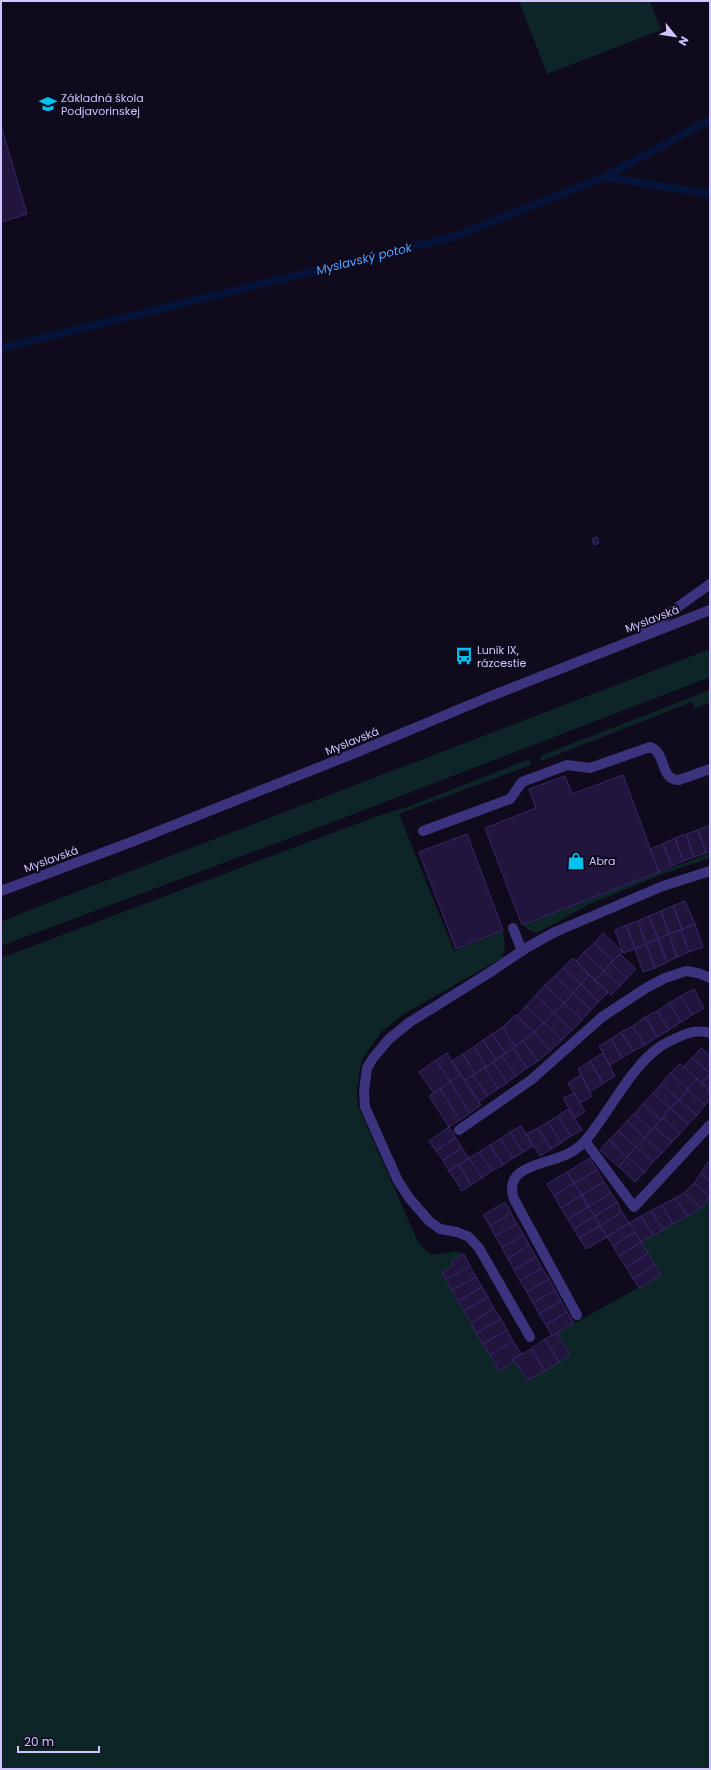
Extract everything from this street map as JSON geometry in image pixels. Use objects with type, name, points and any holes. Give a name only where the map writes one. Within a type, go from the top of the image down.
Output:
[{"type":"street","points":[[631,640],[710,584]]},
{"type":"street","name":"Myslavská","points":[[1,890],[141,838],[631,640],[710,610]]},
{"type":"street","points":[[422,831],[510,799],[522,782],[567,765],[590,768],[650,747],[657,751],[669,778],[674,780],[679,780],[710,769]]},
{"type":"street","points":[[530,1337],[476,1245],[469,1237],[457,1232],[440,1229],[428,1221],[410,1199],[398,1180],[365,1107],[364,1091],[367,1068],[389,1039],[410,1022],[522,951],[555,932],[663,886],[710,871]]},
{"type":"street","points":[[513,928],[522,951]]},
{"type":"street","points":[[459,1130],[531,1080],[602,1017],[646,988],[665,978],[686,972],[698,973],[710,978]]},
{"type":"street","points":[[577,1315],[514,1199],[511,1189],[515,1177],[522,1171],[568,1154],[585,1141],[642,1064],[655,1051],[670,1041],[690,1032],[710,1033]]},
{"type":"street","points":[[585,1141],[634,1207],[710,1125]]},
{"type":"green space","points":[[519,1],[650,1],[661,30],[547,74]]},
{"type":"green space","points":[[710,649],[710,677],[346,817],[1,946],[1,922],[24,912]]},
{"type":"green space","points":[[710,690],[710,703],[695,708],[692,702],[541,761],[540,756]]},
{"type":"green space","points":[[530,759],[531,765],[399,814],[454,951],[503,930],[505,947],[502,958],[404,1014],[382,1031],[363,1058],[357,1091],[358,1106],[419,1244],[431,1255],[456,1251],[464,1254],[452,1261],[454,1265],[442,1273],[499,1371],[514,1361],[528,1380],[570,1355],[557,1333],[661,1275],[641,1242],[701,1208],[710,1198],[710,1769],[1,1769],[1,958],[375,817],[407,807]]},
{"type":"green space","points":[[710,853],[710,858],[660,875],[590,904],[539,932],[532,932],[522,925]]},
{"type":"building","points":[[1,126],[27,214],[1,222]]},
{"type":"building","points":[[597,537],[599,543],[594,545],[592,539]]},
{"type":"building","name":"Abra","points":[[623,775],[659,872],[522,925],[485,828],[536,808],[529,789],[565,776],[572,794]]},
{"type":"building","points":[[710,825],[710,851],[706,853],[698,830]]},
{"type":"building","points":[[698,830],[706,853],[694,857],[686,834]]},
{"type":"building","points":[[467,834],[503,930],[456,949],[419,852]]},
{"type":"building","points":[[686,834],[694,857],[683,861],[675,838]]},
{"type":"building","points":[[675,838],[683,861],[672,866],[663,844]]},
{"type":"building","points":[[663,844],[672,866],[659,872],[650,849]]},
{"type":"building","points":[[685,901],[695,924],[682,929],[673,906]]},
{"type":"building","points":[[673,906],[682,929],[669,934],[661,911]]},
{"type":"building","points":[[661,911],[669,934],[658,939],[649,916]]},
{"type":"building","points":[[649,916],[658,939],[646,944],[638,921]]},
{"type":"building","points":[[638,921],[646,944],[635,949],[626,925]]},
{"type":"building","points":[[695,924],[703,947],[689,952],[681,930]]},
{"type":"building","points":[[626,925],[635,949],[623,953],[615,930]]},
{"type":"building","points":[[681,930],[689,952],[677,957],[669,934]]},
{"type":"building","points":[[603,933],[622,951],[613,961],[594,943]]},
{"type":"building","points":[[669,934],[677,957],[667,962],[658,939]]},
{"type":"building","points":[[658,939],[667,962],[655,968],[646,944]]},
{"type":"building","points":[[594,943],[613,961],[604,971],[584,952]]},
{"type":"building","points":[[646,944],[655,968],[643,972],[635,949]]},
{"type":"building","points":[[584,952],[604,971],[595,980],[576,961]]},
{"type":"building","points":[[620,954],[636,969],[627,978],[611,963]]},
{"type":"building","points":[[573,958],[589,975],[581,984],[563,968]]},
{"type":"building","points":[[611,963],[627,978],[620,986],[604,971]]},
{"type":"building","points":[[563,968],[581,984],[573,993],[555,976]]},
{"type":"building","points":[[604,971],[620,986],[611,995],[595,980]]},
{"type":"building","points":[[589,975],[608,993],[598,1002],[581,984]]},
{"type":"building","points":[[555,976],[573,993],[564,1003],[545,985]]},
{"type":"building","points":[[581,984],[598,1002],[591,1010],[573,993]]},
{"type":"building","points":[[545,985],[564,1003],[554,1013],[536,995]]},
{"type":"building","points":[[694,989],[704,1008],[692,1015],[681,996]]},
{"type":"building","points":[[573,993],[591,1010],[582,1020],[564,1003]]},
{"type":"building","points":[[536,995],[554,1013],[544,1023],[526,1006]]},
{"type":"building","points":[[681,996],[692,1015],[681,1022],[669,1003]]},
{"type":"building","points":[[564,1003],[582,1020],[572,1030],[554,1013]]},
{"type":"building","points":[[669,1003],[681,1022],[669,1030],[657,1011]]},
{"type":"building","points":[[526,1006],[544,1023],[534,1032],[517,1016]]},
{"type":"building","points":[[657,1011],[669,1030],[657,1037],[645,1017]]},
{"type":"building","points":[[554,1013],[572,1030],[562,1040],[544,1023]]},
{"type":"building","points":[[515,1015],[534,1032],[515,1047],[503,1027]]},
{"type":"building","points":[[645,1017],[657,1037],[645,1045],[633,1026]]},
{"type":"building","points":[[544,1023],[562,1040],[550,1051],[534,1032]]},
{"type":"building","points":[[633,1026],[645,1045],[633,1051],[621,1032]]},
{"type":"building","points":[[503,1027],[515,1047],[505,1053],[492,1034]]},
{"type":"building","points":[[534,1032],[550,1051],[538,1061],[523,1041]]},
{"type":"building","points":[[621,1032],[633,1051],[622,1058],[611,1039]]},
{"type":"building","points":[[492,1034],[505,1053],[496,1060],[483,1040]]},
{"type":"building","points":[[611,1039],[622,1058],[610,1065],[599,1046]]},
{"type":"building","points":[[483,1040],[496,1060],[486,1067],[474,1047]]},
{"type":"building","points":[[523,1041],[538,1061],[527,1068],[513,1048]]},
{"type":"building","points":[[474,1047],[486,1067],[475,1074],[463,1054]]},
{"type":"building","points":[[513,1048],[527,1068],[516,1076],[502,1056]]},
{"type":"building","points":[[701,1048],[710,1056],[710,1073],[692,1058]]},
{"type":"building","points":[[447,1053],[460,1075],[450,1082],[436,1060]]},
{"type":"building","points":[[603,1053],[615,1076],[603,1083],[590,1061]]},
{"type":"building","points":[[463,1054],[475,1074],[465,1080],[452,1061]]},
{"type":"building","points":[[502,1056],[516,1076],[507,1083],[493,1062]]},
{"type":"building","points":[[692,1058],[710,1073],[702,1083],[683,1067]]},
{"type":"building","points":[[436,1060],[450,1082],[434,1093],[419,1072]]},
{"type":"building","points":[[590,1061],[603,1084],[590,1091],[578,1069]]},
{"type":"building","points":[[493,1062],[507,1083],[498,1089],[485,1068]]},
{"type":"building","points":[[680,1064],[697,1079],[688,1089],[670,1073]]},
{"type":"building","points":[[485,1068],[498,1089],[487,1096],[473,1075]]},
{"type":"building","points":[[670,1073],[688,1089],[679,1100],[661,1084]]},
{"type":"building","points":[[710,1074],[710,1091],[702,1083]]},
{"type":"building","points":[[460,1075],[481,1105],[470,1113],[450,1082]]},
{"type":"building","points":[[473,1075],[487,1096],[479,1102],[465,1080]]},
{"type":"building","points":[[581,1075],[592,1096],[580,1103],[568,1083]]},
{"type":"building","points":[[697,1079],[710,1091],[710,1100],[705,1105],[687,1090]]},
{"type":"building","points":[[450,1082],[470,1113],[460,1120],[440,1089]]},
{"type":"building","points":[[661,1084],[679,1100],[670,1108],[653,1093]]},
{"type":"building","points":[[440,1089],[460,1120],[449,1127],[429,1096]]},
{"type":"building","points":[[687,1090],[705,1105],[697,1115],[679,1100]]},
{"type":"building","points":[[574,1093],[585,1112],[575,1118],[563,1098]]},
{"type":"building","points":[[653,1093],[670,1108],[661,1120],[643,1104]]},
{"type":"building","points":[[679,1100],[697,1115],[688,1124],[670,1108]]},
{"type":"building","points":[[643,1104],[661,1120],[652,1130],[634,1114]]},
{"type":"building","points":[[670,1108],[688,1124],[680,1134],[663,1118]]},
{"type":"building","points":[[568,1109],[582,1130],[571,1136],[558,1116]]},
{"type":"building","points":[[634,1114],[652,1130],[645,1138],[627,1121]]},
{"type":"building","points":[[558,1116],[571,1136],[561,1143],[548,1122]]},
{"type":"building","points":[[663,1118],[680,1134],[672,1142],[654,1127]]},
{"type":"building","points":[[627,1121],[645,1138],[636,1147],[618,1131]]},
{"type":"building","points":[[548,1122],[561,1143],[551,1149],[538,1128]]},
{"type":"building","points":[[521,1126],[533,1146],[523,1152],[510,1132]]},
{"type":"building","points":[[449,1127],[456,1138],[436,1151],[429,1141]]},
{"type":"building","points":[[654,1127],[672,1142],[662,1153],[645,1138]]},
{"type":"building","points":[[538,1128],[551,1149],[540,1156],[526,1134]]},
{"type":"building","points":[[618,1131],[636,1147],[627,1157],[609,1140]]},
{"type":"building","points":[[510,1132],[523,1152],[513,1158],[500,1139]]},
{"type":"building","points":[[456,1138],[462,1148],[443,1160],[436,1151]]},
{"type":"building","points":[[645,1138],[662,1153],[653,1162],[636,1147]]},
{"type":"building","points":[[500,1139],[513,1158],[503,1165],[490,1145]]},
{"type":"building","points":[[609,1140],[627,1157],[619,1167],[600,1150]]},
{"type":"building","points":[[490,1145],[503,1165],[492,1171],[479,1152]]},
{"type":"building","points":[[636,1147],[653,1162],[645,1172],[627,1157]]},
{"type":"building","points":[[462,1148],[469,1158],[449,1171],[443,1160]]},
{"type":"building","points":[[479,1152],[492,1171],[482,1178],[469,1158]]},
{"type":"building","points":[[627,1157],[645,1172],[635,1182],[619,1167]]},
{"type":"building","points":[[469,1158],[482,1178],[471,1185],[459,1165]]},
{"type":"building","points":[[590,1158],[597,1170],[574,1183],[567,1172]]},
{"type":"building","points":[[708,1162],[710,1163],[710,1181],[701,1173]]},
{"type":"building","points":[[459,1165],[471,1185],[462,1191],[449,1171]]},
{"type":"building","points":[[597,1170],[604,1182],[582,1195],[574,1183]]},
{"type":"building","points":[[567,1172],[574,1183],[554,1196],[547,1184]]},
{"type":"building","points":[[701,1173],[710,1181],[710,1197],[694,1183]]},
{"type":"building","points":[[604,1182],[611,1193],[588,1207],[582,1195]]},
{"type":"building","points":[[574,1183],[582,1195],[561,1208],[554,1196]]},
{"type":"building","points":[[694,1183],[710,1197],[701,1208],[684,1193]]},
{"type":"building","points":[[611,1193],[617,1202],[595,1216],[588,1207]]},
{"type":"building","points":[[684,1193],[701,1208],[687,1216],[675,1198]]},
{"type":"building","points":[[582,1195],[588,1207],[568,1219],[561,1208]]},
{"type":"building","points":[[675,1198],[687,1216],[673,1224],[662,1205]]},
{"type":"building","points":[[505,1202],[511,1213],[490,1226],[483,1215]]},
{"type":"building","points":[[617,1202],[622,1212],[600,1226],[595,1216]]},
{"type":"building","points":[[662,1205],[673,1224],[663,1230],[651,1211]]},
{"type":"building","points":[[588,1207],[595,1216],[574,1229],[568,1219]]},
{"type":"building","points":[[651,1211],[663,1230],[653,1235],[641,1216]]},
{"type":"building","points":[[622,1212],[629,1223],[607,1237],[600,1226]]},
{"type":"building","points":[[511,1213],[517,1224],[495,1236],[490,1226]]},
{"type":"building","points":[[595,1216],[600,1226],[579,1238],[574,1229]]},
{"type":"building","points":[[641,1216],[653,1235],[641,1242],[629,1223]]},
{"type":"building","points":[[629,1223],[635,1232],[613,1246],[607,1237]]},
{"type":"building","points":[[517,1224],[524,1235],[502,1247],[495,1236]]},
{"type":"building","points":[[600,1226],[607,1237],[586,1249],[579,1238]]},
{"type":"building","points":[[635,1232],[641,1242],[619,1256],[613,1246]]},
{"type":"building","points":[[524,1235],[529,1245],[508,1259],[502,1247]]},
{"type":"building","points":[[641,1242],[648,1254],[626,1267],[619,1256]]},
{"type":"building","points":[[529,1245],[536,1257],[514,1270],[508,1259]]},
{"type":"building","points":[[464,1254],[470,1266],[446,1279],[442,1273],[454,1265],[452,1261]]},
{"type":"building","points":[[648,1254],[655,1265],[633,1279],[626,1267]]},
{"type":"building","points":[[536,1257],[542,1268],[520,1281],[514,1270]]},
{"type":"building","points":[[655,1265],[661,1275],[639,1288],[633,1279]]},
{"type":"building","points":[[470,1266],[476,1277],[452,1290],[446,1279]]},
{"type":"building","points":[[542,1268],[549,1279],[527,1292],[520,1281]]},
{"type":"building","points":[[476,1277],[482,1287],[458,1301],[452,1290]]},
{"type":"building","points":[[549,1279],[555,1290],[533,1303],[527,1292]]},
{"type":"building","points":[[482,1287],[488,1297],[464,1311],[458,1301]]},
{"type":"building","points":[[555,1290],[561,1301],[539,1314],[533,1303]]},
{"type":"building","points":[[488,1297],[494,1309],[471,1323],[464,1311]]},
{"type":"building","points":[[561,1301],[567,1312],[546,1325],[539,1314]]},
{"type":"building","points":[[494,1309],[501,1319],[476,1333],[471,1323]]},
{"type":"building","points":[[567,1312],[574,1323],[552,1336],[546,1325]]},
{"type":"building","points":[[501,1319],[507,1330],[483,1344],[476,1333]]},
{"type":"building","points":[[507,1330],[513,1341],[490,1355],[483,1344]]},
{"type":"building","points":[[557,1333],[570,1355],[559,1362],[545,1339]]},
{"type":"building","points":[[545,1339],[559,1362],[545,1371],[531,1349]]},
{"type":"building","points":[[513,1341],[521,1354],[513,1359],[514,1361],[499,1371],[490,1355]]},
{"type":"building","points":[[531,1349],[545,1371],[528,1380],[513,1359]]},
{"type":"waterway","name":"Myslavský potok","points":[[1,348],[453,237],[604,177],[710,120]]},
{"type":"waterway","points":[[604,177],[710,194]]},
{"type":"place","name":"Základná škola Podjavorinskej","points":[[48,104]]},
{"type":"place","name":"Luník IX, rázcestie","points":[[464,656]]},
{"type":"place","name":"Abra","points":[[576,861]]}]
